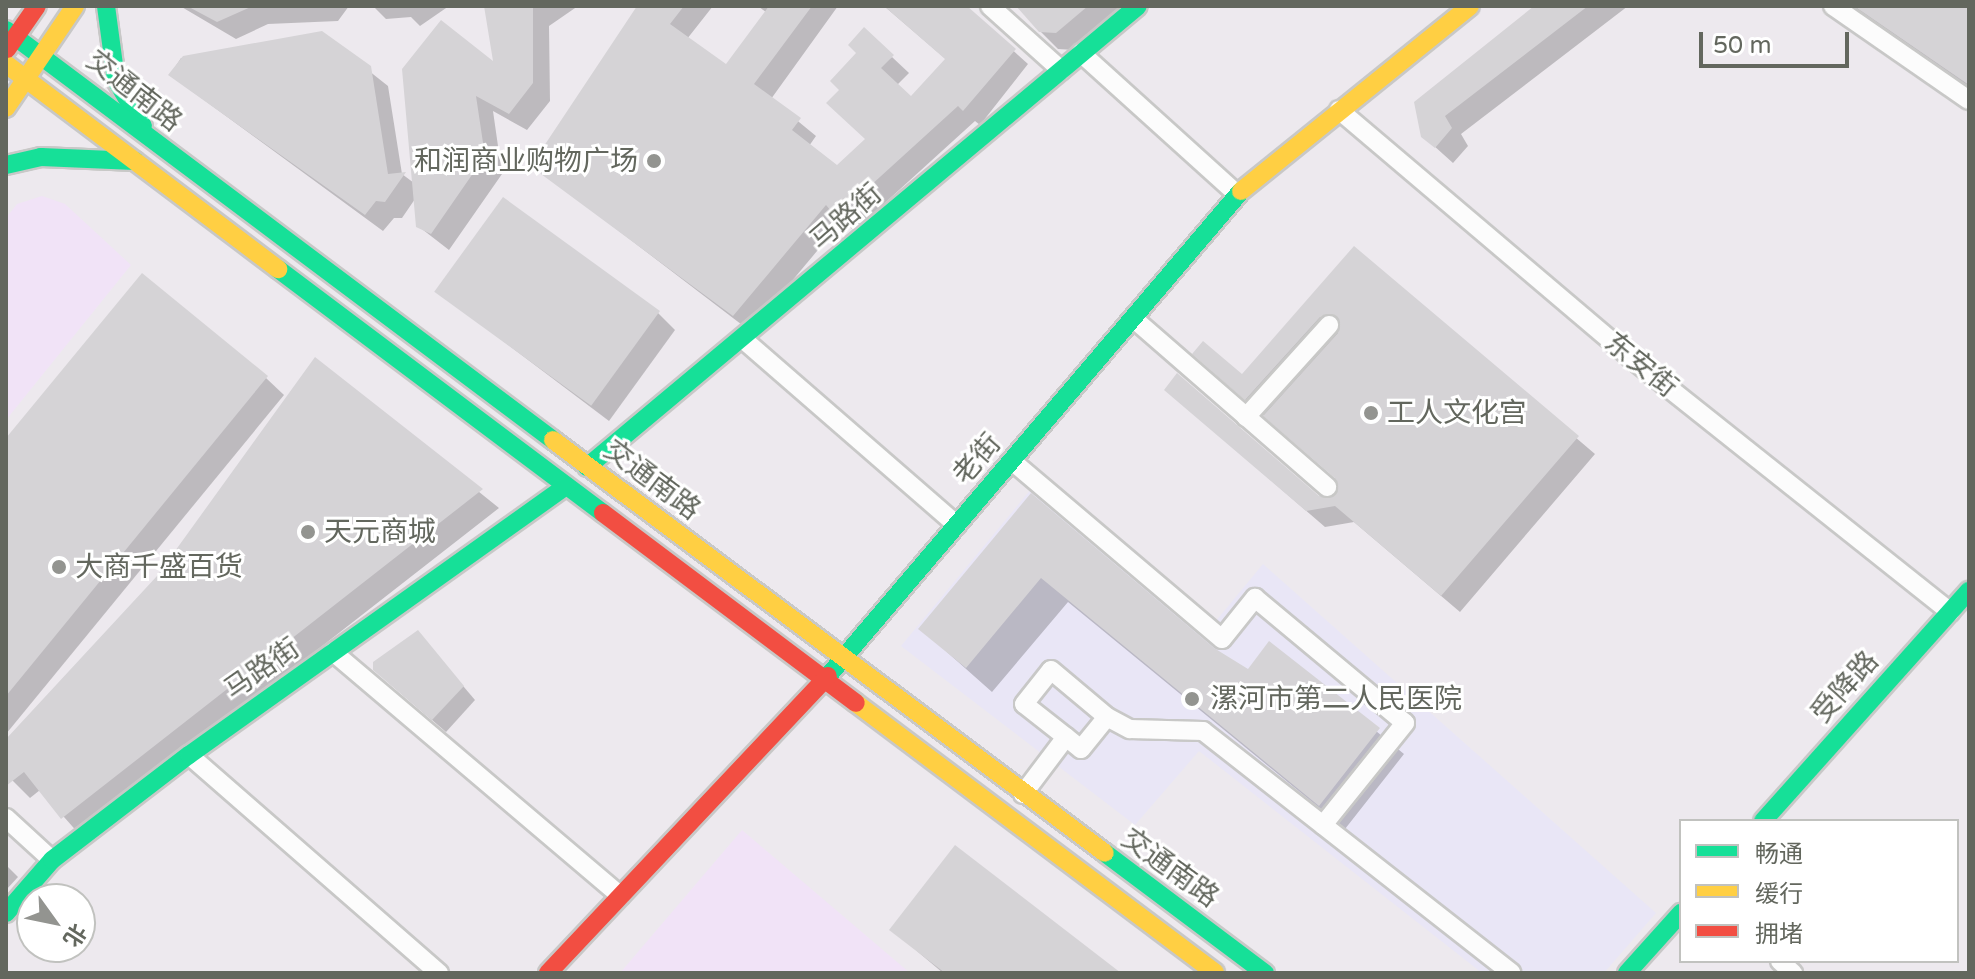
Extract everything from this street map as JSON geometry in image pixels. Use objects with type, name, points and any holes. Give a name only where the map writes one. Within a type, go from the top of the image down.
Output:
[{"type":"main road","points":[[9,39],[37,6]]},
{"type":"main road","points":[[6,108],[75,6]]},
{"type":"main road","points":[[106,6],[116,80],[151,140]]},
{"type":"main road","name":"马路街","points":[[587,467],[744,340],[1138,6]]},
{"type":"main road","name":"老街","points":[[548,973],[825,680],[1237,194],[1470,6]]},
{"type":"main road","name":"交通南路","points":[[9,39],[42,56],[1265,973]]},
{"type":"main road","name":"交通南路","points":[[6,64],[1215,973]]},
{"type":"main road","points":[[6,165],[41,157],[135,161]]},
{"type":"main road","name":"马路街","points":[[6,913],[52,860],[189,755],[565,487]]},
{"type":"main road","name":"受降路","points":[[1765,819],[1969,591]]},
{"type":"main road","points":[[1627,973],[1679,915]]},
{"type":"street","points":[[990,6],[1061,70]]},
{"type":"street","points":[[1833,6],[1969,100]]},
{"type":"street","points":[[1081,53],[1237,194]]},
{"type":"street","name":"东安街","points":[[1339,110],[1631,358],[1950,612]]},
{"type":"street","points":[[1134,319],[1327,487]]},
{"type":"street","points":[[1246,417],[1329,325]]},
{"type":"street","points":[[744,340],[957,525]]},
{"type":"street","points":[[1012,461],[1222,639],[1255,598],[1405,723],[1323,825]]},
{"type":"street","points":[[333,652],[621,896]]},
{"type":"street","points":[[1107,717],[1081,749],[1024,704],[1051,670],[1107,717],[1130,729],[1203,731],[1512,973]]},
{"type":"street","points":[[1023,794],[1066,737]]},
{"type":"street","points":[[189,755],[439,973]]},
{"type":"street","points":[[6,818],[52,860]]},
{"type":"shaded area","points":[[42,196],[65,204],[131,265],[6,420],[6,218],[17,204]]},
{"type":"shaded area","name":"漯河市第二人民医院","points":[[1042,476],[1215,622],[1263,564],[1656,913],[1604,973],[1482,973],[1199,751],[1135,825],[901,646]]},
{"type":"shaded area","points":[[742,830],[910,973],[620,973]]},
{"type":"building","points":[[187,6],[253,6],[217,22]]},
{"type":"building","points":[[484,6],[533,6],[533,83],[509,114],[476,96],[485,156],[431,234],[416,227],[402,69],[441,20],[493,61]]},
{"type":"building","name":"和润商业购物广场","points":[[637,6],[684,6],[670,24],[726,64],[769,6],[812,6],[754,84],[801,118],[792,130],[837,165],[865,139],[826,103],[839,90],[830,81],[856,53],[848,45],[864,27],[894,55],[881,68],[911,96],[945,59],[884,6],[967,6],[1016,49],[963,111],[958,106],[836,217],[826,205],[733,316],[541,174],[536,158]]},
{"type":"building","points":[[1016,6],[1088,6],[1056,33],[1039,32]]},
{"type":"building","points":[[1534,6],[1588,6],[1445,116],[1452,128],[1435,148],[1421,137],[1414,102]]},
{"type":"building","points":[[1854,6],[1969,6],[1969,85]]},
{"type":"building","points":[[322,31],[371,66],[388,174],[406,172],[385,202],[376,201],[365,215],[168,75],[183,56]]},
{"type":"building","points":[[503,197],[660,311],[591,406],[434,292]]},
{"type":"building","name":"工人文化宫","points":[[1354,246],[1579,436],[1441,596],[1335,506],[1306,511],[1164,390],[1177,373],[1319,496],[1335,495],[1335,478],[1263,416],[1338,333],[1338,317],[1320,317],[1245,400],[1192,354],[1203,341],[1242,374]]},
{"type":"building","name":"大商千盛百货","points":[[142,273],[268,376],[6,696],[6,438]]},
{"type":"building","name":"天元商城","points":[[315,357],[483,489],[61,819],[24,772],[6,786],[6,739],[157,576]]},
{"type":"building","points":[[1031,493],[1214,648],[1248,669],[1269,641],[1380,728],[1319,806],[1041,578],[966,668],[918,629]]},
{"type":"building","points":[[418,630],[464,686],[432,720],[373,670],[373,662]]},
{"type":"building","points":[[955,845],[1121,973],[945,973],[889,930]]},
{"type":"traffic: fast","points":[[106,6],[116,80],[143,126]]},
{"type":"traffic: fast","points":[[587,467],[1138,6]]},
{"type":"traffic: fast","points":[[6,30],[553,440]]},
{"type":"traffic: fast","points":[[6,165],[41,157],[135,161]]},
{"type":"traffic: fast","points":[[828,676],[1241,191]]},
{"type":"traffic: fast","points":[[278,269],[603,513]]},
{"type":"traffic: fast","points":[[6,913],[52,860],[189,755],[565,487]]},
{"type":"traffic: fast","points":[[1765,819],[1969,591]]},
{"type":"traffic: fast","points":[[1105,853],[1265,973]]},
{"type":"traffic: fast","points":[[1627,973],[1679,915]]},
{"type":"traffic: slow","points":[[6,108],[75,6]]},
{"type":"traffic: slow","points":[[1241,191],[1470,6]]},
{"type":"traffic: slow","points":[[6,64],[278,269]]},
{"type":"traffic: slow","points":[[553,440],[1105,853]]},
{"type":"traffic: slow","points":[[856,703],[1215,973]]},
{"type":"traffic: jam","points":[[7,49],[37,6]]},
{"type":"traffic: jam","points":[[603,513],[856,703]]},
{"type":"traffic: jam","points":[[548,973],[828,676]]},
{"type":"place","name":"和润商业购物广场","points":[[654,161]]},
{"type":"place","name":"工人文化宫","points":[[1371,413]]},
{"type":"place","name":"天元商城","points":[[308,532]]},
{"type":"place","name":"大商千盛百货","points":[[59,567]]},
{"type":"place","name":"漯河市第二人民医院","points":[[1192,699]]}]
